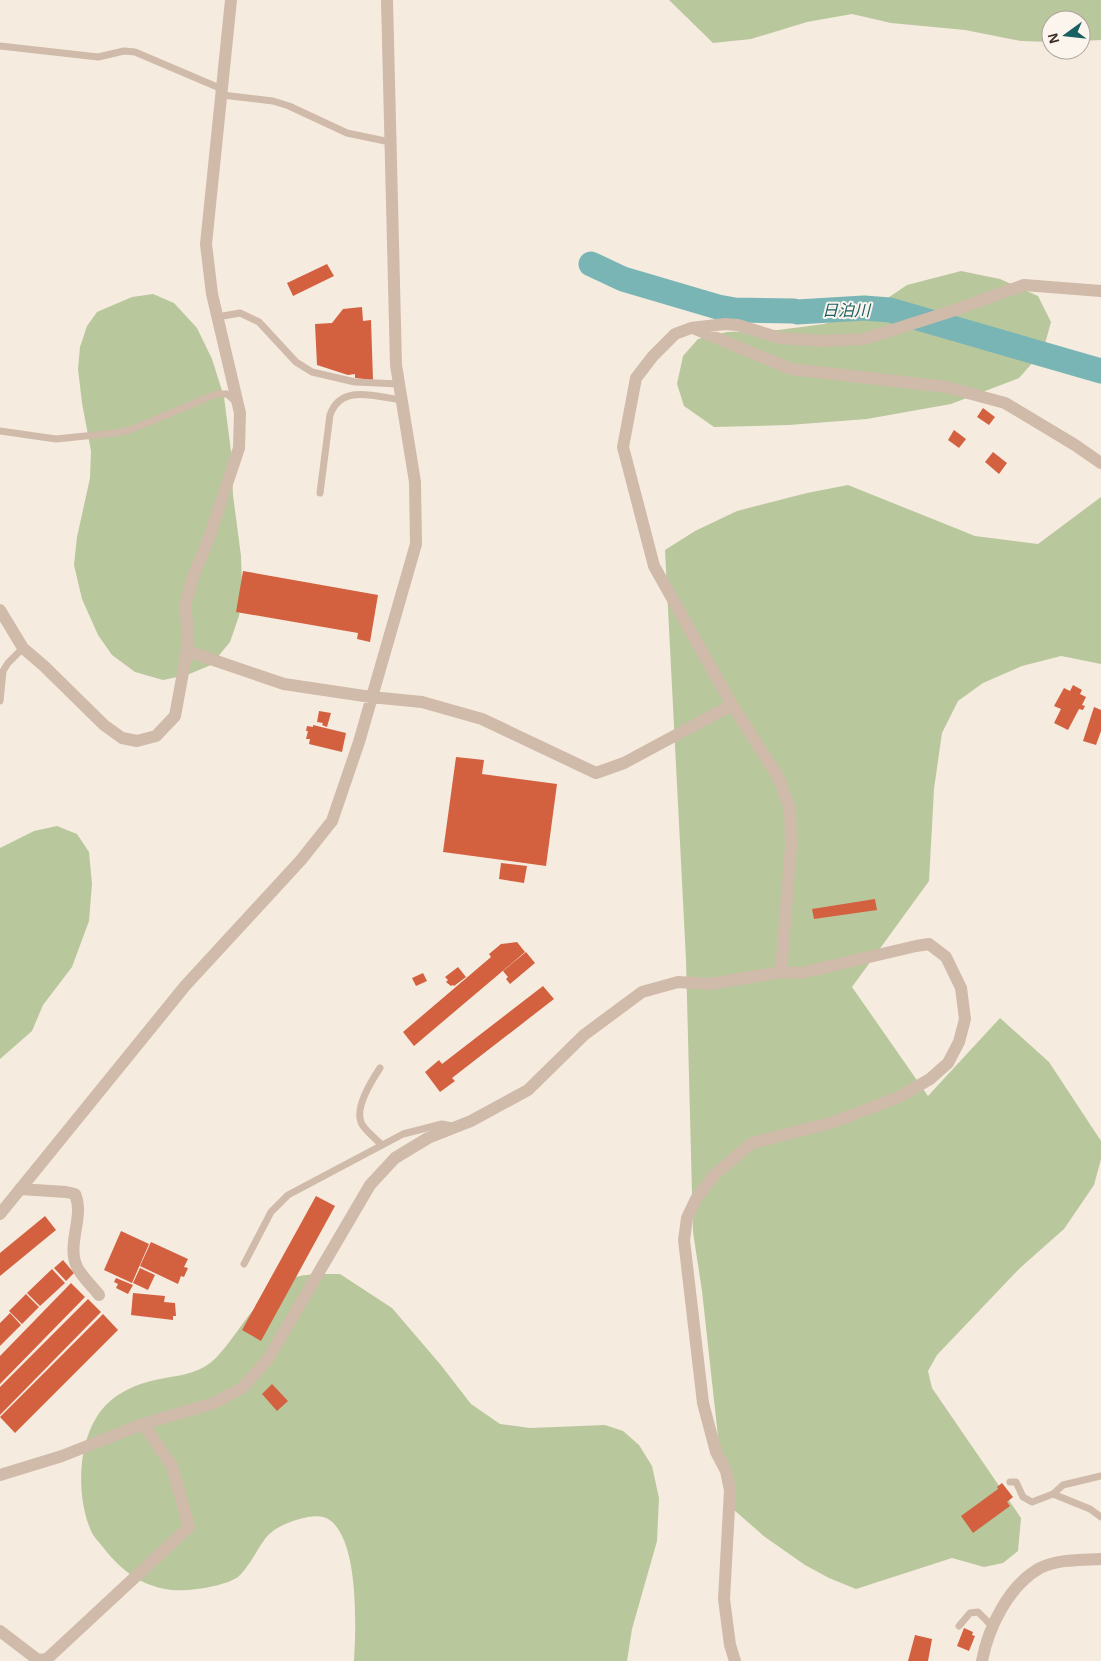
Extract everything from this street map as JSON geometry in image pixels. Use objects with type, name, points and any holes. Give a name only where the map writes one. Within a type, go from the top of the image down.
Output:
[{"type":"street","points":[[0,610],[23,648],[104,725],[122,738],[137,741],[156,736],[175,716],[187,650],[188,631],[185,606],[193,577],[210,535],[239,448],[240,413],[212,294],[206,244],[231,0]]},
{"type":"street","points":[[0,1214],[185,986],[301,860],[332,821],[359,742],[416,544],[415,482],[396,365],[387,0]]},
{"type":"street","points":[[781,972],[791,846],[790,808],[779,778],[732,705],[654,566],[623,447],[636,378],[652,356],[675,334],[691,328],[725,324],[780,338],[822,341],[864,339],[949,312],[1024,285],[1101,291]]},
{"type":"street","points":[[691,328],[791,369],[946,387],[1005,403],[1101,463]]},
{"type":"street","points":[[187,650],[284,684],[371,697],[422,702],[482,718],[596,773],[624,763],[732,705]]},
{"type":"street","points":[[0,1474],[62,1456],[143,1424],[214,1403],[242,1388],[268,1359],[370,1185],[395,1158],[428,1138],[457,1126],[528,1090],[584,1035],[642,992],[678,982],[710,984],[781,972],[801,974],[929,944],[946,957],[961,988],[965,1019],[959,1042],[948,1063],[930,1079],[899,1097],[831,1123],[752,1143],[715,1174],[696,1199],[686,1218],[684,1240],[703,1403],[716,1452],[726,1471],[730,1490],[724,1599],[730,1645],[735,1661]]},
{"type":"street","points":[[20,1189],[75,1194],[79,1204],[74,1253],[77,1267],[99,1295]]},
{"type":"street","points":[[0,1632],[38,1660],[47,1659],[189,1527],[172,1466],[143,1424]]},
{"type":"street","points":[[982,1661],[994,1627],[1007,1599],[1020,1583],[1041,1568],[1066,1561],[1101,1559]]},
{"type":"lane","points":[[0,46],[98,57],[124,51],[135,52],[222,92],[273,101],[289,106],[347,133],[390,142]]},
{"type":"lane","points":[[217,317],[240,313],[259,322],[296,362],[312,372],[355,382],[399,384]]},
{"type":"lane","points":[[0,431],[56,439],[115,433],[130,430],[216,394],[226,394],[238,404]]},
{"type":"lane","points":[[320,493],[330,415],[334,404],[352,394],[402,400]]},
{"type":"lane","points":[[0,700],[2,671],[23,648]]},
{"type":"lane","points":[[380,1068],[367,1088],[360,1113],[361,1123],[382,1145]]},
{"type":"lane","points":[[244,1264],[271,1212],[288,1195],[403,1134],[442,1124],[457,1126]]},
{"type":"lane","points":[[1010,1482],[1016,1482],[1023,1497],[1032,1502],[1053,1494],[1064,1485],[1101,1476]]},
{"type":"lane","points":[[1053,1494],[1090,1509],[1101,1517]]},
{"type":"lane","points":[[959,1626],[970,1613],[978,1612],[994,1627]]},
{"type":"green space","points":[[669,0],[1101,0],[1101,40],[1091,40],[1091,10],[1041,10],[1041,42],[1021,41],[965,30],[891,23],[852,14],[807,22],[751,39],[713,43]]},
{"type":"green space","points":[[961,271],[1000,279],[1038,296],[1051,322],[1043,351],[1019,378],[951,404],[867,419],[789,425],[714,427],[684,406],[677,384],[683,356],[698,339],[727,332],[778,330],[824,324],[870,310],[907,285]]},
{"type":"green space","points":[[153,294],[174,303],[197,328],[212,359],[224,397],[241,556],[242,589],[239,616],[230,642],[211,665],[187,675],[163,680],[135,672],[112,655],[98,635],[82,599],[74,565],[77,537],[90,478],[91,451],[78,369],[80,347],[87,326],[97,312],[132,297]]},
{"type":"green space","points":[[848,485],[975,536],[1038,544],[1101,497],[1101,664],[1061,656],[1022,666],[983,683],[958,701],[942,733],[934,789],[929,881],[852,987],[928,1096],[1000,1018],[1049,1062],[1101,1141],[1101,1159],[1094,1185],[1064,1229],[1020,1268],[937,1355],[928,1371],[932,1388],[1021,1518],[1018,1551],[1003,1563],[984,1567],[952,1558],[856,1589],[829,1578],[805,1565],[765,1537],[734,1510],[723,1482],[702,1291],[693,1232],[686,960],[665,550],[695,531],[737,511],[807,493]]},
{"type":"green space","points":[[57,826],[77,834],[89,852],[92,884],[89,921],[72,967],[43,1005],[32,1031],[0,1059],[0,848],[34,831]]},
{"type":"green space","points":[[314,1274],[340,1274],[392,1308],[471,1404],[500,1424],[530,1428],[605,1425],[623,1431],[639,1445],[652,1466],[659,1498],[657,1541],[632,1629],[627,1661],[354,1661],[355,1608],[351,1566],[347,1548],[340,1532],[331,1521],[323,1517],[303,1518],[281,1526],[267,1537],[238,1577],[223,1584],[192,1590],[173,1590],[155,1587],[138,1579],[122,1568],[95,1538],[83,1502],[81,1485],[82,1467],[89,1433],[105,1406],[135,1386],[192,1372],[208,1365],[221,1352],[251,1313],[274,1289],[296,1277]]},
{"type":"building","points":[[327,264],[334,276],[293,296],[287,283]]},
{"type":"building","points":[[362,307],[363,321],[371,320],[373,380],[355,378],[355,374],[348,375],[317,365],[315,324],[332,323],[343,309]]},
{"type":"building","points":[[983,408],[995,417],[989,425],[977,417]]},
{"type":"building","points":[[954,430],[966,439],[959,448],[948,440]]},
{"type":"building","points":[[993,452],[1007,463],[999,474],[985,462]]},
{"type":"building","points":[[243,571],[378,595],[370,642],[357,639],[358,633],[236,612]]},
{"type":"building","points":[[1073,685],[1082,690],[1080,694],[1086,697],[1082,705],[1085,706],[1083,710],[1079,709],[1068,730],[1054,723],[1061,709],[1054,706],[1064,688],[1070,691]]},
{"type":"building","points":[[1094,707],[1101,710],[1101,731],[1096,745],[1083,741]]},
{"type":"building","points":[[319,711],[331,713],[327,727],[322,725],[323,723],[317,722]]},
{"type":"building","points":[[313,725],[346,733],[342,752],[309,744],[310,739],[306,739],[307,726],[313,727]]},
{"type":"building","points":[[456,757],[484,760],[482,774],[557,784],[546,866],[443,852]]},
{"type":"building","points":[[501,863],[527,866],[524,883],[499,879]]},
{"type":"building","points":[[875,899],[877,910],[814,919],[812,909]]},
{"type":"building","points":[[517,942],[525,952],[414,1046],[403,1032],[491,957],[489,954],[501,944]]},
{"type":"building","points":[[526,952],[535,963],[510,984],[506,979],[508,977],[503,971]]},
{"type":"building","points":[[458,967],[466,977],[454,986],[451,986],[446,982],[448,980],[445,977]]},
{"type":"building","points":[[423,973],[427,981],[416,986],[412,978]]},
{"type":"building","points":[[543,986],[554,999],[452,1078],[455,1081],[440,1092],[425,1072],[439,1060],[442,1064]]},
{"type":"building","points":[[316,1196],[335,1206],[261,1341],[242,1330]]},
{"type":"building","points":[[45,1216],[56,1230],[0,1276],[0,1253]]},
{"type":"building","points":[[121,1231],[149,1244],[132,1283],[104,1270]]},
{"type":"building","points":[[151,1242],[188,1259],[184,1267],[188,1268],[184,1277],[181,1276],[178,1284],[140,1266]]},
{"type":"building","points":[[63,1260],[74,1273],[66,1281],[54,1268]]},
{"type":"building","points":[[140,1268],[155,1275],[148,1290],[133,1283]]},
{"type":"building","points":[[52,1269],[65,1283],[40,1306],[27,1293]]},
{"type":"building","points":[[116,1278],[133,1285],[128,1294],[116,1288],[118,1284],[114,1282]]},
{"type":"building","points":[[71,1283],[85,1297],[0,1384],[0,1356]]},
{"type":"building","points":[[133,1293],[165,1296],[164,1302],[175,1303],[176,1316],[173,1316],[173,1320],[131,1315]]},
{"type":"building","points":[[26,1294],[39,1307],[22,1324],[9,1311]]},
{"type":"building","points":[[88,1299],[101,1312],[0,1415],[0,1387]]},
{"type":"building","points":[[10,1313],[21,1325],[0,1346],[0,1323]]},
{"type":"building","points":[[103,1314],[118,1330],[15,1433],[0,1417]]},
{"type":"building","points":[[272,1384],[288,1401],[277,1411],[262,1394]]},
{"type":"building","points":[[1002,1483],[1013,1497],[1007,1502],[1010,1506],[973,1533],[961,1516],[998,1489],[997,1487]]},
{"type":"building","points":[[964,1628],[973,1632],[972,1635],[975,1636],[969,1651],[957,1646]]},
{"type":"building","points":[[915,1635],[932,1639],[928,1661],[908,1661]]},
{"type":"waterway","name":"日泊川","points":[[591,264],[623,279],[718,307],[735,310],[797,312],[864,308],[890,310],[1101,371]]}]
